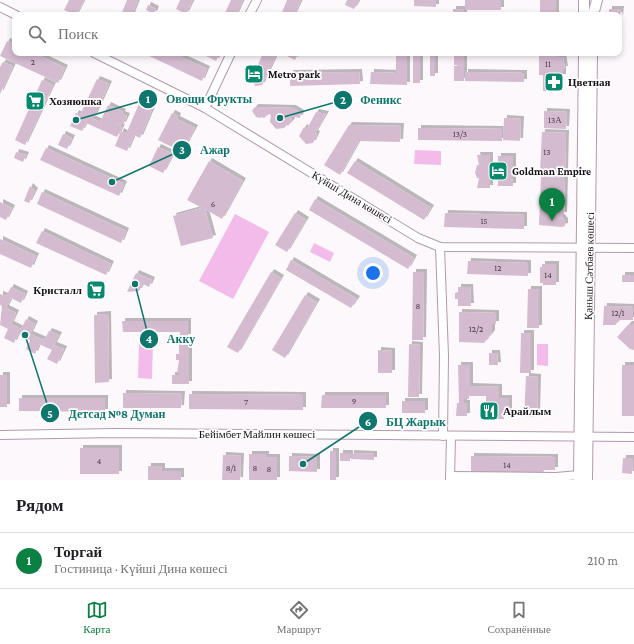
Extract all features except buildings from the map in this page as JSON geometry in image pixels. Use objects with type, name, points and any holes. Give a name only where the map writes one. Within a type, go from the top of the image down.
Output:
[{"type":"main road","points":[[584,0],[584,12]]},
{"type":"main road","points":[[592,0],[593,12]]},
{"type":"main road","points":[[594,12],[597,0]]},
{"type":"main road","name":"Қаныш Сәтбаев көшесі","points":[[581,478],[583,436],[585,248],[584,56]]},
{"type":"main road","name":"Қаныш Сәтбаев көшесі","points":[[585,248],[592,56]]},
{"type":"street","points":[[250,12],[256,0]]},
{"type":"street","points":[[0,7],[12,13]]},
{"type":"street","name":"Күйші Дина көшесі","points":[[100,56],[206,108],[418,238],[440,247],[634,248]]},
{"type":"street","points":[[206,108],[230,56]]},
{"type":"street","points":[[440,247],[450,478],[581,478]]},
{"type":"street","name":"Бейімбет Майлин көшесі","points":[[0,435],[129,433],[634,437]]},
{"type":"shaded area","points":[[415,150],[441,151],[441,165],[414,164]]},
{"type":"shaded area","points":[[235,214],[269,232],[233,299],[199,281]]},
{"type":"shaded area","points":[[314,243],[334,253],[330,262],[310,252]]},
{"type":"shaded area","points":[[139,342],[153,342],[152,379],[138,378]]},
{"type":"shaded area","points":[[537,344],[548,344],[548,366],[537,365]]},
{"type":"place","name":"Metro park","points":[[254,74]]},
{"type":"place","name":"Цветная","points":[[554,82]]},
{"type":"place","name":"Хозяюшка","points":[[35,101]]},
{"type":"place","name":"Феникс","points":[[280,118]]},
{"type":"place","name":"Овощи Фрукты","points":[[76,120]]},
{"type":"place","name":"Goldman Empire","points":[[498,171]]},
{"type":"place","name":"Ажар","points":[[112,182]]},
{"type":"place","name":"Торгай","points":[[552,221]]},
{"type":"place","name":"Акку","points":[[135,284]]},
{"type":"place","name":"Кристалл","points":[[96,290]]},
{"type":"place","name":"Детсад №8 Думан","points":[[25,335]]},
{"type":"place","name":"Арайлым","points":[[489,411]]},
{"type":"place","name":"БЦ Жарык","points":[[303,464]]}]
